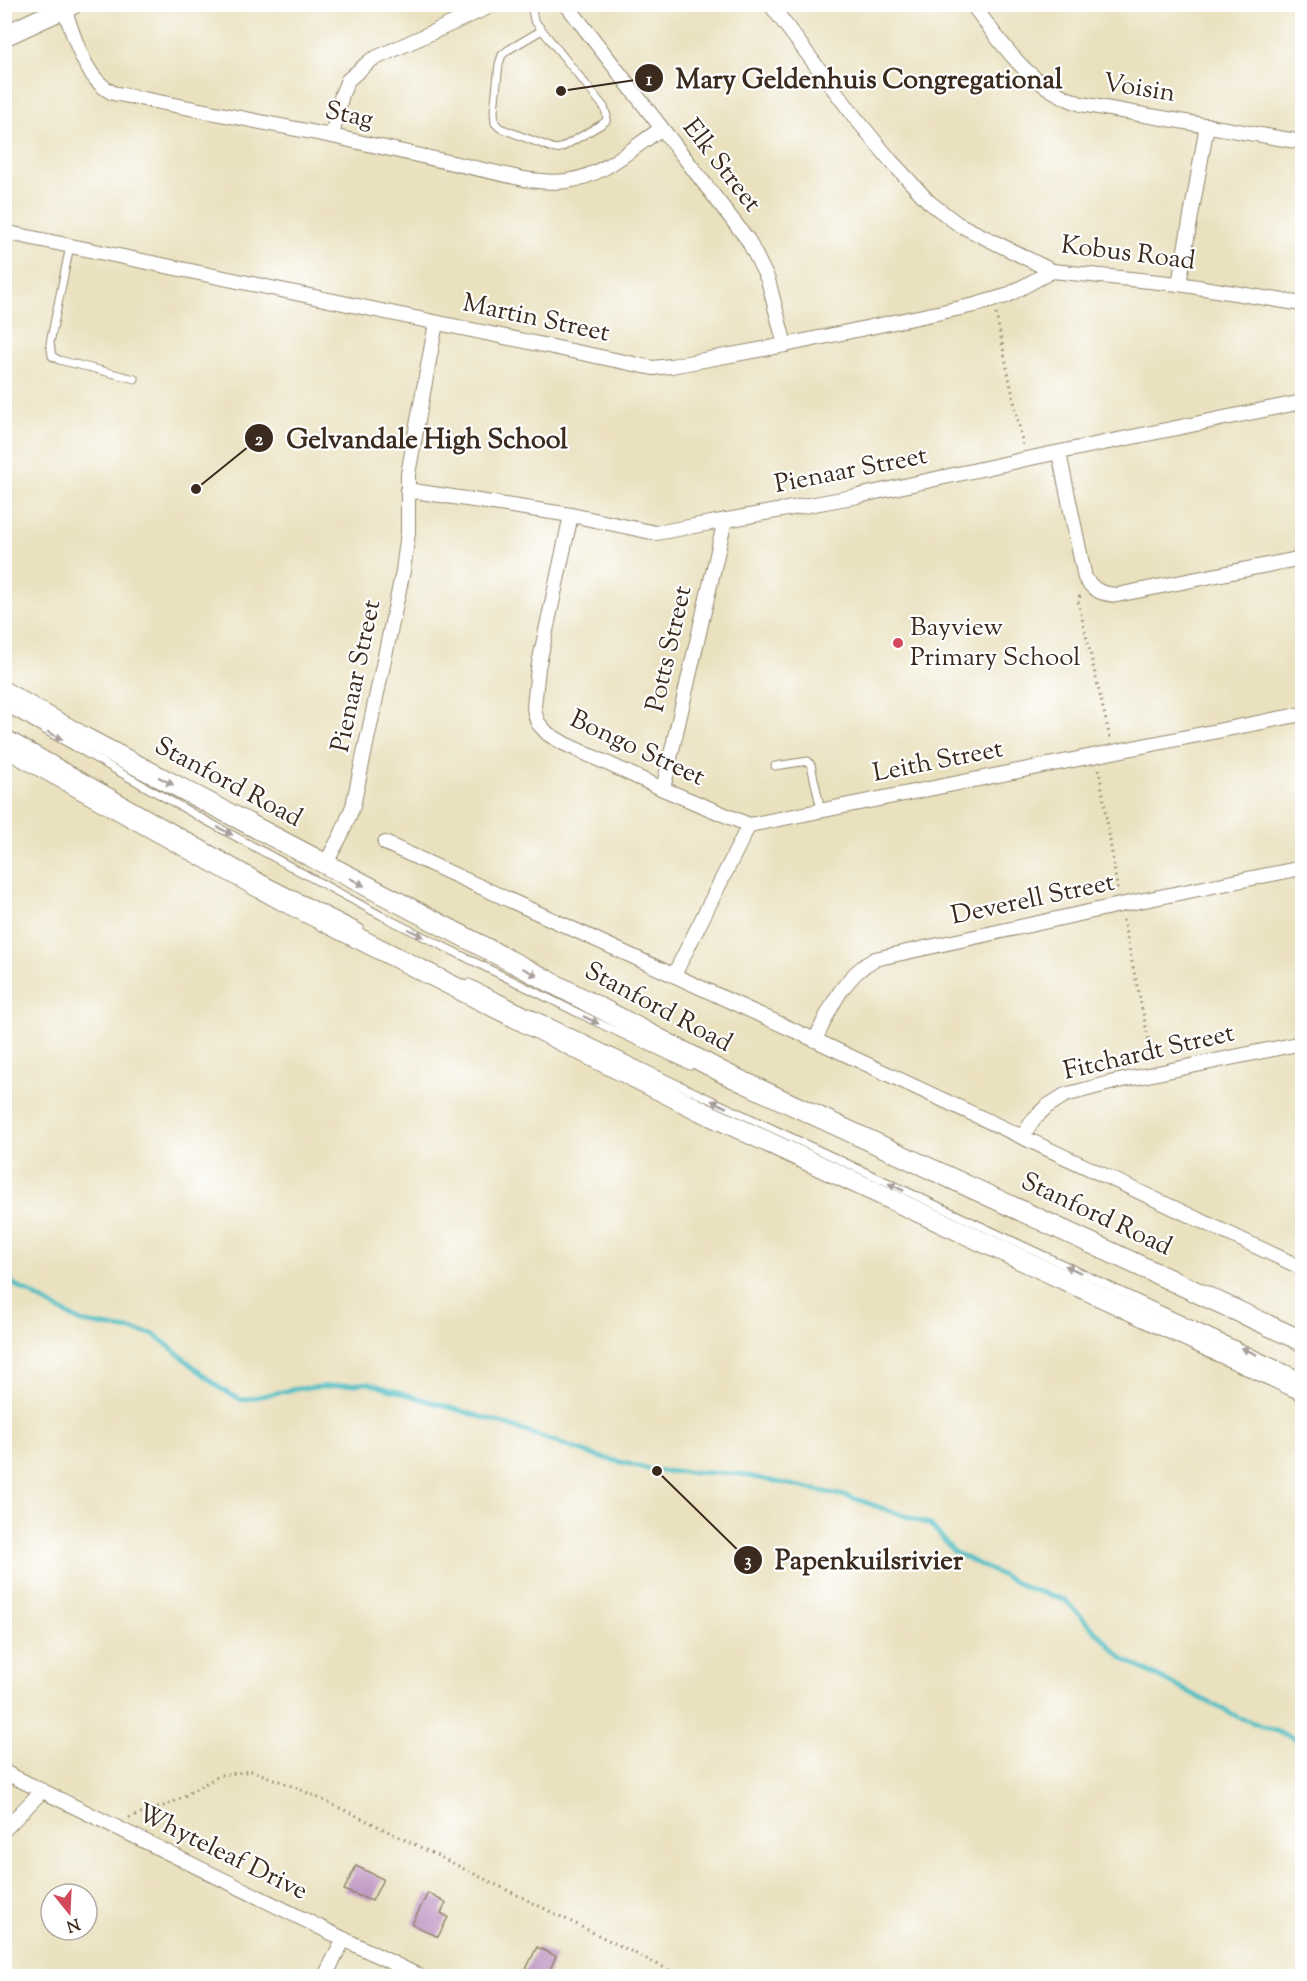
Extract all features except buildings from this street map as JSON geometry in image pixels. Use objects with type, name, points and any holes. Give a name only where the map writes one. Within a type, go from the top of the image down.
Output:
[{"type":"main road","points":[[4,36],[69,7]]},
{"type":"main road","name":"Stanford Road","points":[[4,692],[85,738],[325,865],[726,1074],[1302,1341]]},
{"type":"main road","points":[[4,746],[282,900],[701,1112],[1302,1390]]},
{"type":"street","points":[[332,136],[342,94],[348,80],[364,65],[495,4]]},
{"type":"street","name":"Elk Street","points":[[566,4],[729,214],[757,254],[768,280],[785,345]]},
{"type":"street","name":"Kobus Road","points":[[770,4],[854,116],[909,182],[929,202],[958,224],[1052,271],[1179,284],[1302,304]]},
{"type":"street","name":"Voisin","points":[[972,4],[1021,66],[1042,85],[1065,98],[1081,104],[1302,142]]},
{"type":"street","name":"Stag","points":[[69,7],[92,77],[113,93],[332,136],[524,179],[548,182],[568,181],[585,176],[603,168],[661,129]]},
{"type":"street","points":[[1179,284],[1207,125]]},
{"type":"street","name":"Martin Street","points":[[4,232],[653,368],[785,345],[993,300],[1025,287],[1052,271]]},
{"type":"street","name":"Pienaar Street","points":[[325,865],[353,806],[403,571],[408,532],[408,474],[436,322]]},
{"type":"street","name":"Pienaar Street","points":[[407,490],[571,515],[656,533],[858,496],[1302,402]]},
{"type":"street","points":[[1059,453],[1085,578],[1095,590],[1103,594],[1117,595],[1302,558]]},
{"type":"street","name":"Bongo Street","points":[[571,515],[538,668],[535,714],[538,723],[548,734],[663,789],[749,825]]},
{"type":"street","name":"Potts Street","points":[[663,789],[724,520]]},
{"type":"street","name":"Leith Street","points":[[749,825],[1302,714]]},
{"type":"street","points":[[674,975],[749,825]]},
{"type":"street","name":"Stanford Road","points":[[385,843],[1302,1268]]},
{"type":"street","name":"Deverell Street","points":[[814,1040],[832,1003],[848,981],[864,965],[875,959],[1302,868]]},
{"type":"street","name":"Fitchardt Street","points":[[1022,1137],[1033,1120],[1046,1107],[1065,1095],[1114,1082],[1302,1043]]},
{"type":"street","name":"Whyteleaf Drive","points":[[4,1772],[419,1977]]},
{"type":"street","points":[[4,1830],[42,1791]]},
{"type":"street","points":[[325,1977],[344,1939]]},
{"type":"lane","points":[[531,4],[534,20],[604,107],[607,116],[602,124],[561,148],[555,148],[500,128],[494,119],[499,64],[502,55],[542,30]]},
{"type":"lane","points":[[70,246],[50,343],[52,356],[58,360],[135,379]]},
{"type":"lane","points":[[4,707],[201,818],[382,916],[698,1070]]},
{"type":"lane","points":[[4,732],[267,881],[363,930]]},
{"type":"lane","points":[[775,766],[808,761],[811,765],[821,810]]},
{"type":"lane","points":[[460,979],[727,1108],[1302,1376]]},
{"type":"lane","points":[[709,1074],[820,1127]]},
{"type":"lane","points":[[985,1203],[1114,1261],[1176,1292]]},
{"type":"path","points":[[993,300],[1026,459]]},
{"type":"path","points":[[1085,578],[1078,601],[1113,752]]},
{"type":"path","points":[[110,1824],[172,1803],[220,1775],[253,1771],[297,1788],[357,1816],[681,1977]]},
{"type":"waterway","points":[[4,1274],[15,1285],[81,1322],[154,1334],[221,1389],[242,1400],[295,1389],[368,1383],[498,1422],[596,1456],[657,1471],[739,1474],[850,1497],[931,1525],[954,1552],[1027,1588],[1065,1600],[1123,1659],[1238,1717],[1302,1741]]},
{"type":"place","name":"Mary Geldenhuis Congregational","points":[[561,91]]},
{"type":"place","name":"Gelvandale High School","points":[[196,489]]},
{"type":"place","name":"Bayview Primary School","points":[[898,643]]},
{"type":"place","name":"Papenkuilsrivier","points":[[657,1471]]}]
